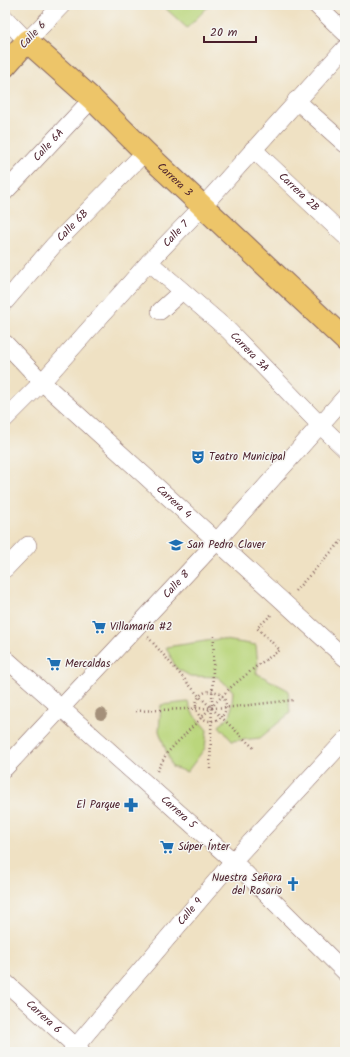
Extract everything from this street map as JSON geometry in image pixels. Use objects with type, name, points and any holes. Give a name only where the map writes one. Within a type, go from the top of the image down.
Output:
[{"type":"main road","name":"Calle 6","points":[[5,66],[27,41]]},
{"type":"main road","name":"Carrera 3","points":[[27,41],[92,99],[144,152],[345,340]]},
{"type":"street","name":"Calle 6","points":[[27,41],[62,5]]},
{"type":"street","points":[[316,5],[345,33]]},
{"type":"street","name":"Carrera 3","points":[[5,18],[27,41]]},
{"type":"street","name":"Calle 7","points":[[5,419],[42,382],[149,262],[202,207],[296,100],[345,48]]},
{"type":"street","name":"Calle 6A","points":[[5,192],[92,99]]},
{"type":"street","points":[[296,100],[345,144]]},
{"type":"street","name":"Carrera 2B","points":[[253,149],[345,236]]},
{"type":"street","name":"Calle 6B","points":[[5,302],[53,246],[144,152]]},
{"type":"street","name":"Carrera 3A","points":[[149,262],[182,291],[224,336],[345,449]]},
{"type":"street","points":[[160,311],[182,291]]},
{"type":"street","name":"Carrera 4","points":[[5,343],[42,382],[345,658]]},
{"type":"street","name":"Calle 8","points":[[5,768],[60,707],[216,541],[345,397]]},
{"type":"street","points":[[5,569],[28,545]]},
{"type":"street","name":"Carrera 5","points":[[5,658],[233,861],[345,972]]},
{"type":"street","name":"Calle 9","points":[[76,1050],[233,861],[345,740]]},
{"type":"street","name":"Carrera 6","points":[[5,982],[76,1050]]},
{"type":"path","points":[[148,785],[167,753],[211,707],[258,665],[280,650],[257,628],[284,603],[345,537]]},
{"type":"path","points":[[137,625],[199,696],[255,749]]},
{"type":"path","points":[[210,769],[214,635]]},
{"type":"path","points":[[212,690],[223,695],[227,707],[222,717],[211,721],[201,718],[196,707],[199,696],[212,690]]},
{"type":"path","points":[[136,711],[196,707],[227,707],[294,700]]},
{"type":"green space","points":[[162,5],[210,5],[187,28]]},
{"type":"green space","points":[[219,639],[256,645],[258,665],[256,673],[288,690],[290,713],[260,738],[232,741],[219,726],[231,714],[233,691],[218,677],[190,676],[176,668],[166,647]]},
{"type":"green space","points":[[188,702],[193,714],[207,730],[205,748],[187,772],[172,767],[159,731],[161,705]]},
{"type":"place","name":"Teatro Municipal","points":[[198,457]]},
{"type":"place","name":"San Pedro Claver","points":[[176,545]]},
{"type":"place","name":"Villamaría #2","points":[[99,627]]},
{"type":"place","name":"Mercaldas","points":[[54,664]]},
{"type":"place","name":"El Parque","points":[[131,805]]},
{"type":"place","name":"Súper Ínter","points":[[167,847]]},
{"type":"place","name":"Nuestra Señora del Rosario","points":[[293,884]]}]
